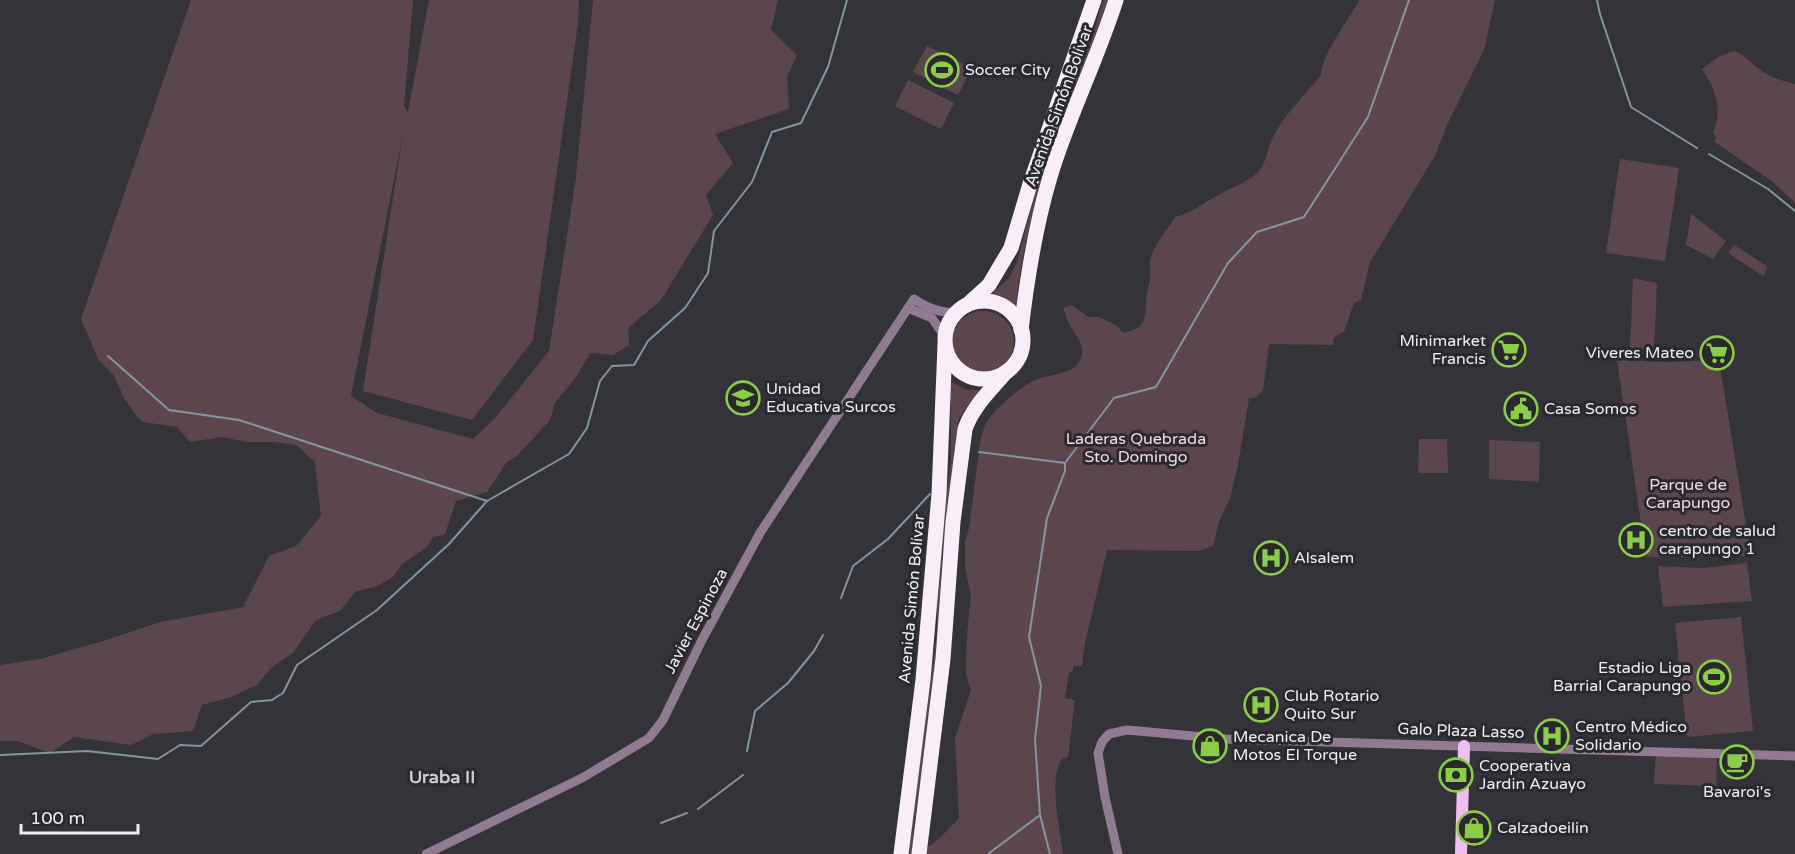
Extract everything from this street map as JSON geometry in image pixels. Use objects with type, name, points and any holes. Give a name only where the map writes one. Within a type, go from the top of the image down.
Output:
[{"type":"highway","name":"Avenida Simón Bolívar","points":[[901,854],[923,680],[939,494],[945,341],[948,324],[989,285],[1011,248],[1030,184],[1094,0]]},
{"type":"highway","name":"Avenida Simón Bolívar","points":[[919,854],[943,659],[953,522],[964,429],[975,407],[1016,363],[1020,355],[1028,272],[1050,177],[1104,38],[1116,0]]},
{"type":"highway","points":[[962,309],[978,302],[1000,305],[1010,311],[1021,330]]},
{"type":"highway","points":[[945,341],[948,356],[954,366],[963,373],[974,378],[985,379],[1006,372]]},
{"type":"main road","points":[[1461,854],[1464,746]]},
{"type":"street","name":"Javier Espinoza","points":[[426,854],[582,778],[649,738],[663,720],[707,630],[760,533],[914,299],[940,312],[962,309]]},
{"type":"street","points":[[909,308],[932,318],[945,341]]},
{"type":"street","name":"Galo Plaza Lasso","points":[[1118,854],[1098,753],[1102,742],[1117,731],[1226,739],[1795,756]]},
{"type":"green space","points":[[191,0],[413,0],[404,106],[408,112],[429,0],[579,0],[578,24],[533,340],[472,420],[363,391],[403,134],[351,396],[377,413],[473,439],[496,417],[549,351],[576,178],[593,0],[778,0],[771,30],[797,55],[787,77],[789,109],[715,134],[733,163],[706,195],[713,215],[661,300],[628,328],[629,345],[613,355],[590,353],[577,376],[555,403],[550,420],[517,456],[506,463],[487,492],[456,501],[445,534],[433,537],[427,547],[402,564],[393,577],[377,586],[355,592],[340,611],[316,620],[293,653],[272,667],[257,685],[228,698],[202,705],[193,731],[153,734],[131,745],[74,737],[50,753],[18,741],[0,741],[0,665],[40,659],[160,622],[243,607],[269,556],[296,546],[321,516],[315,462],[296,445],[246,442],[222,437],[190,442],[177,427],[143,422],[138,418],[124,398],[114,376],[98,359],[81,319]]},
{"type":"green space","points":[[1103,0],[1109,0],[1065,114],[1039,191],[1021,270],[1016,310],[1004,301],[990,296],[1009,278],[1017,262],[1041,172],[1094,31]]},
{"type":"green space","name":"Laderas Quebrada Sto. Domingo","points":[[1359,0],[1495,0],[1484,50],[1447,125],[1435,156],[1370,262],[1361,300],[1354,303],[1344,332],[1333,338],[1334,345],[1269,344],[1263,391],[1249,399],[1230,498],[1219,522],[1213,546],[1198,551],[1107,550],[1085,643],[1082,666],[1073,666],[1073,671],[1069,672],[1065,698],[1075,700],[1068,757],[1062,759],[1058,768],[1055,791],[1063,854],[919,854],[940,838],[959,818],[955,738],[971,690],[966,675],[971,597],[965,567],[965,542],[969,528],[981,436],[986,423],[1000,406],[1026,385],[1038,379],[1070,370],[1077,365],[1081,359],[1082,350],[1063,308],[1071,305],[1089,317],[1099,317],[1117,326],[1123,333],[1140,326],[1144,318],[1150,279],[1150,259],[1162,236],[1175,217],[1188,213],[1243,183],[1259,171],[1277,129],[1321,75],[1322,66],[1331,47]]},
{"type":"green space","name":"Soccer City","points":[[927,46],[972,68],[958,95],[913,72]]},
{"type":"green space","points":[[1734,51],[1758,69],[1795,84],[1795,203],[1773,182],[1715,142],[1716,137],[1713,133],[1718,108],[1714,92],[1702,69],[1720,56]]},
{"type":"green space","name":"Soccer City","points":[[908,80],[954,103],[941,129],[895,106]]},
{"type":"green space","points":[[1620,159],[1679,168],[1665,261],[1606,253]]},
{"type":"green space","points":[[1691,214],[1726,241],[1713,259],[1686,245]]},
{"type":"green space","points":[[1734,245],[1768,267],[1763,276],[1728,253]]},
{"type":"green space","points":[[1633,278],[1657,283],[1654,349],[1630,349]]},
{"type":"green space","points":[[977,311],[989,311],[1005,320],[1012,330],[1014,342],[1012,354],[1005,364],[989,373],[977,373],[966,368],[957,359],[952,348],[952,336],[957,325],[966,316]]},
{"type":"green space","name":"Parque de Carapungo","points":[[1617,360],[1665,362],[1719,360],[1751,556],[1646,557]]},
{"type":"green space","points":[[948,380],[967,390],[982,390],[964,410],[958,421],[942,558],[936,683],[914,824],[912,854],[908,854],[937,633],[940,536],[951,462],[951,407]]},
{"type":"green space","points":[[1419,439],[1447,439],[1448,473],[1418,473]]},
{"type":"green space","points":[[1489,440],[1540,442],[1539,482],[1489,479]]},
{"type":"green space","points":[[1747,563],[1752,601],[1663,607],[1658,566],[1702,568]]},
{"type":"green space","name":"Estadio Liga Barrial Carapungo","points":[[1741,617],[1753,731],[1687,737],[1675,623]]},
{"type":"green space","points":[[1656,754],[1717,756],[1716,786],[1654,784]]},
{"type":"waterway","points":[[0,755],[87,751],[158,759],[180,745],[201,746],[251,702],[272,700],[283,693],[297,665],[377,610],[449,544],[487,501],[569,454],[587,428],[600,381],[612,366],[634,365],[648,341],[685,308],[708,273],[714,231],[752,182],[772,132],[801,123],[828,67],[847,0]]},
{"type":"waterway","points":[[1050,854],[1040,815],[1035,739],[1041,686],[1029,637],[1047,518],[1065,471],[1065,463],[1114,398],[1156,387],[1228,263],[1257,232],[1304,217],[1368,117],[1409,0]]},
{"type":"waterway","points":[[1597,0],[1631,107],[1697,148]]},
{"type":"waterway","points":[[1709,154],[1768,189],[1795,211]]},
{"type":"waterway","points":[[108,356],[169,410],[239,420],[487,501]]},
{"type":"waterway","points":[[979,452],[1065,463]]},
{"type":"waterway","points":[[841,598],[853,566],[888,539],[930,494]]},
{"type":"waterway","points":[[747,751],[755,711],[788,683],[814,651],[823,635]]},
{"type":"waterway","points":[[698,809],[743,775]]},
{"type":"waterway","points":[[661,823],[687,813]]},
{"type":"waterway","points":[[988,854],[1040,815]]},
{"type":"place","name":"Soccer City","points":[[942,70]]},
{"type":"place","name":"Minimarket Francis","points":[[1509,350]]},
{"type":"place","name":"Viveres Mateo","points":[[1717,353]]},
{"type":"place","name":"Unidad Educativa Surcos","points":[[743,398]]},
{"type":"place","name":"Casa Somos","points":[[1521,409]]},
{"type":"place","name":"centro de salud carapungo 1","points":[[1636,540]]},
{"type":"place","name":"Alsalem","points":[[1271,558]]},
{"type":"place","name":"Estadio Liga Barrial Carapungo","points":[[1714,677]]},
{"type":"place","name":"Club Rotario Quito Sur","points":[[1261,705]]},
{"type":"place","name":"Centro Médico Solidario","points":[[1552,736]]},
{"type":"place","name":"Mecanica De Motos El Torque","points":[[1210,746]]},
{"type":"place","name":"Bavaroi's","points":[[1737,762]]},
{"type":"place","name":"Cooperativa Jardin Azuayo","points":[[1456,775]]},
{"type":"place","name":"Calzadoeilin","points":[[1474,828]]},
{"type":"district","name":"Uraba II","points":[[442,777]]}]
